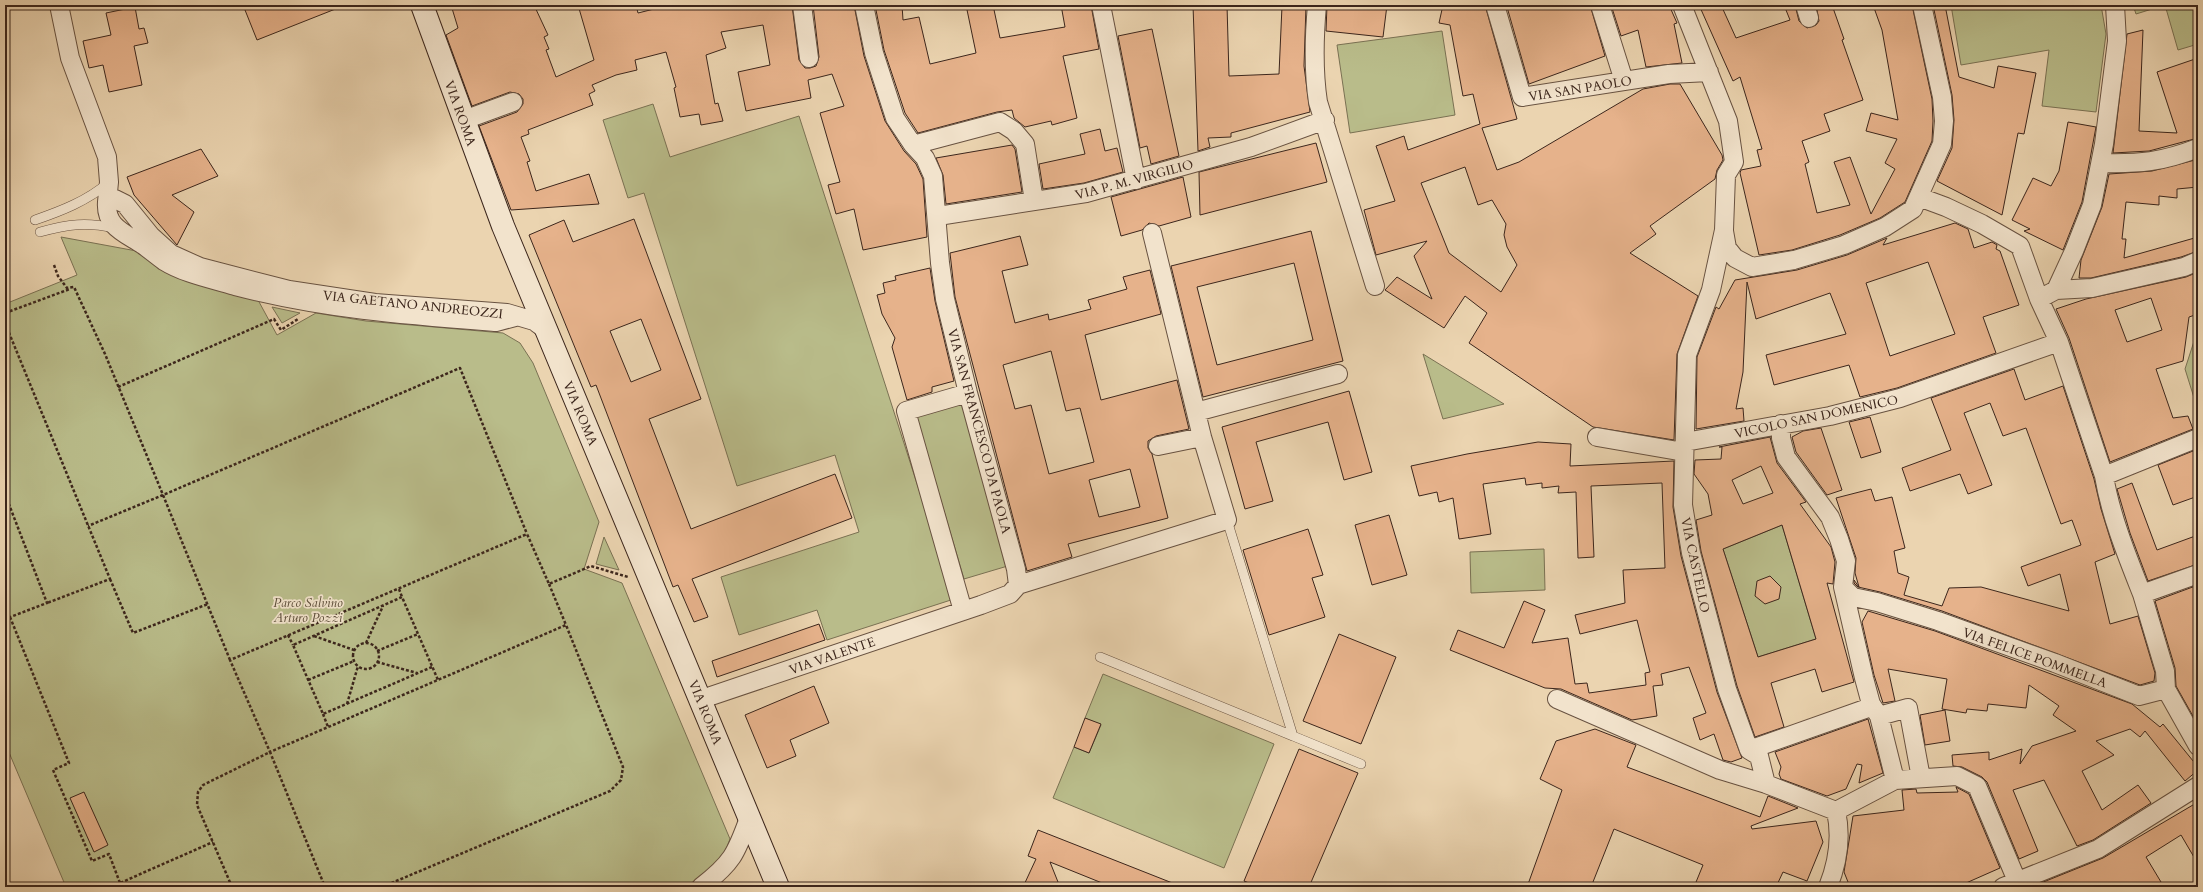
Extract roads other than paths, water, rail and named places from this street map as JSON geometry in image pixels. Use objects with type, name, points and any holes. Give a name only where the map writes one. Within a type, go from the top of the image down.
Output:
[{"type":"street","points":[[58,5],[70,58],[107,157],[109,182],[106,202],[108,218],[116,228],[146,240]]},
{"type":"street","name":"VIA ROMA","points":[[422,5],[503,226],[549,332],[778,887]]},
{"type":"street","points":[[802,5],[809,58]]},
{"type":"street","name":"VIA SAN FRANCESCO DA PAOLA","points":[[864,5],[874,53],[884,89],[895,118],[924,158],[933,176],[938,216],[940,263],[945,299],[968,394],[1016,569],[1018,585]]},
{"type":"street","points":[[1101,5],[1136,180]]},
{"type":"street","points":[[1317,5],[1314,35],[1314,78],[1318,102],[1325,120],[1375,286]]},
{"type":"street","name":"VIA SAN PAOLO","points":[[1495,5],[1522,97],[1668,74],[1709,72]]},
{"type":"street","points":[[1600,5],[1624,81]]},
{"type":"street","name":"VIA CASTELLO","points":[[1682,5],[1728,121],[1734,162],[1726,175],[1724,230],[1711,290],[1687,355],[1683,505],[1691,553],[1727,689],[1749,750],[1759,756],[1766,784]]},
{"type":"street","points":[[1724,230],[1727,248],[1735,258],[1752,268],[1794,260],[1844,245],[1885,226],[1913,209],[1942,144],[1944,121],[1942,97],[1936,76],[1922,5]]},
{"type":"street","points":[[2056,290],[2074,251],[2092,205],[2101,162],[2117,41],[2115,5]]},
{"type":"street","points":[[464,120],[512,102]]},
{"type":"street","name":"VIA P. M. VIRGILIO","points":[[938,216],[1086,193],[1251,147],[1325,120]]},
{"type":"street","points":[[914,145],[1000,122],[1014,131],[1025,144],[1034,201]]},
{"type":"street","points":[[2101,162],[2129,164],[2166,160],[2198,148]]},
{"type":"street","points":[[1919,197],[1946,207],[1982,224],[2020,246],[2039,299],[2059,342],[2104,476],[2107,492],[2126,556],[2142,594],[2164,671],[2166,689],[2198,746]]},
{"type":"street","points":[[106,202],[116,199],[125,204],[146,240]]},
{"type":"street","points":[[968,394],[906,411],[963,611],[1010,594],[1018,585],[1227,520],[1202,437],[1152,233]]},
{"type":"street","name":"VIA GAETANO ANDREOZZI","points":[[146,240],[165,262],[198,276],[287,299],[374,313],[496,322],[515,316]]},
{"type":"street","name":"VIA GAETANO ANDREOZZI","points":[[146,240],[171,254],[200,267],[289,290],[375,303],[496,311],[515,316]]},
{"type":"street","points":[[2039,299],[2056,290],[2092,288],[2107,285],[2184,267],[2198,261]]},
{"type":"street","points":[[515,316],[534,321],[549,332]]},
{"type":"street","name":"VICOLO SAN DOMENICO","points":[[1684,447],[1781,424],[1830,416],[1900,398],[2059,342]]},
{"type":"street","points":[[1196,412],[1338,374]]},
{"type":"street","points":[[1781,424],[1781,438],[1786,457],[1830,517],[1839,539],[1846,561],[1843,587],[1895,780]]},
{"type":"street","points":[[1158,446],[1202,437]]},
{"type":"street","points":[[1597,437],[1684,447]]},
{"type":"street","points":[[2104,476],[2198,438]]},
{"type":"street","points":[[2142,594],[2198,574]]},
{"type":"street","name":"VIA FELICE POMMELLA","points":[[1843,587],[1853,597],[1938,621],[2056,663],[2139,696],[2166,689]]},
{"type":"street","name":"VIA VALENTE","points":[[702,700],[963,611]]},
{"type":"street","points":[[1557,699],[1720,770],[1766,784],[1836,811],[1895,780],[1957,776],[1977,786],[2010,884],[2098,849],[2198,786]]},
{"type":"street","points":[[1749,750],[1868,708],[1875,710],[1908,708],[1921,778]]},
{"type":"street","points":[[1828,887],[1837,864],[1839,828],[1836,811]]},
{"type":"street","points":[[701,887],[722,871],[738,850],[749,818]]},
{"type":"lane","points":[[35,220],[76,204],[96,193],[109,182]]},
{"type":"lane","points":[[40,232],[77,223],[97,224],[116,228]]},
{"type":"lane","points":[[1227,520],[1293,736]]},
{"type":"lane","points":[[1100,657],[1361,764]]},
{"type":"park label","name":"Parco Salvino Arturo Pozzi","points":[[308,610]]}]
